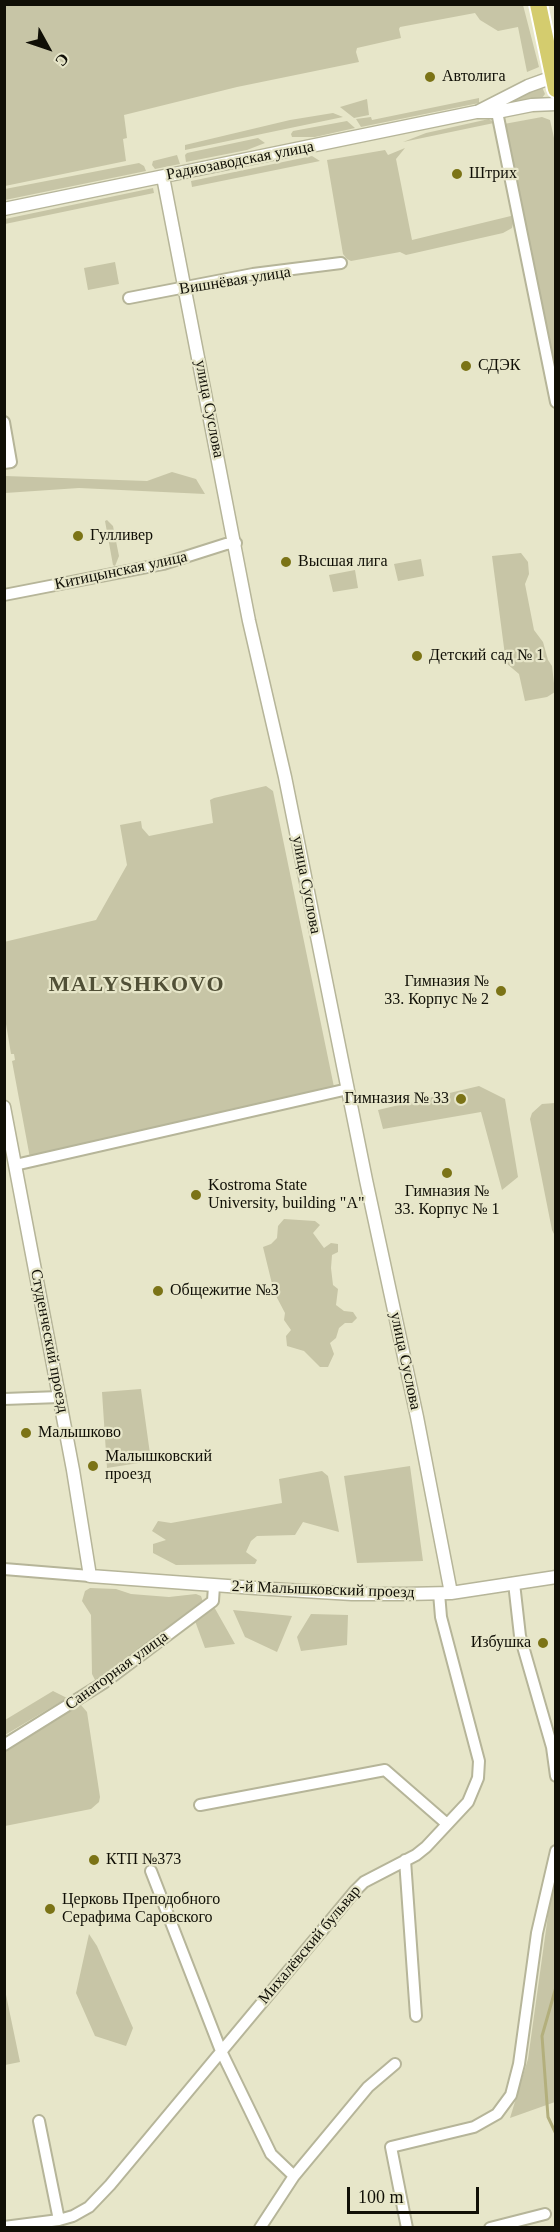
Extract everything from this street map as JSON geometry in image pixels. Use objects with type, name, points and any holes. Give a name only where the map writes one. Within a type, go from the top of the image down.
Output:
[{"type":"highway","points":[[538,4],[555,81]]},
{"type":"street","name":"Радиозаводская улица","points":[[476,112],[528,86],[555,81]]},
{"type":"street","name":"Радиозаводская улица","points":[[4,209],[476,112],[496,112],[532,105],[555,104]]},
{"type":"street","points":[[496,112],[555,402]]},
{"type":"street","name":"улица Суслова","points":[[163,177],[236,543],[249,621],[285,777],[417,1417],[445,1593]]},
{"type":"street","name":"Вишнёвая улица","points":[[129,298],[186,289],[253,274],[341,263]]},
{"type":"street","points":[[4,422],[8,462]]},
{"type":"street","name":"Китицынская улица","points":[[4,595],[163,564],[226,544],[236,543]]},
{"type":"street","points":[[15,1165],[348,1089]]},
{"type":"street","name":"Студенческий проезд","points":[[4,1107],[60,1397],[90,1576]]},
{"type":"street","points":[[4,1399],[60,1397]]},
{"type":"street","points":[[4,1569],[90,1576]]},
{"type":"street","name":"2-й Малышковский проезд","points":[[90,1576],[356,1594],[445,1593],[555,1577]]},
{"type":"street","points":[[514,1583],[520,1636],[552,1747],[555,1776]]},
{"type":"street","name":"Санаторная улица","points":[[4,1745],[105,1682],[213,1601],[214,1586]]},
{"type":"street","name":"Михалёвский бульвар","points":[[4,2227],[59,2220],[74,2216],[89,2207],[110,2185],[355,1891],[373,1876],[426,1847],[468,1802],[478,1778],[479,1761],[441,1617],[445,1593]]},
{"type":"street","points":[[200,1805],[385,1770],[447,1824]]},
{"type":"street","points":[[407,2228],[391,2148],[474,2127],[497,2114],[511,2095],[519,2064],[537,1934],[555,1851]]},
{"type":"street","points":[[405,1860],[416,2016]]},
{"type":"street","points":[[151,1871],[221,2051],[271,2154],[294,2176]]},
{"type":"street","points":[[260,2228],[294,2176],[368,2087],[395,2064]]},
{"type":"street","points":[[39,2121],[59,2220]]},
{"type":"street","points":[[490,2228],[545,2214]]},
{"type":"shaded area","points":[[5,4],[523,5],[539,67],[527,72],[518,27],[498,31],[480,20],[475,13],[400,27],[401,38],[357,48],[359,62],[237,87],[124,115],[127,138],[123,139],[126,161],[5,186]]},
{"type":"shaded area","points":[[542,87],[545,94],[542,98],[500,107],[527,92]]},
{"type":"shaded area","points":[[479,98],[479,103],[361,127],[356,119],[371,117],[372,120]]},
{"type":"shaded area","points":[[367,99],[369,115],[354,118],[340,107]]},
{"type":"shaded area","points":[[333,113],[343,117],[185,150],[185,145],[290,120]]},
{"type":"shaded area","points":[[542,117],[550,120],[556,147],[555,377],[504,124]]},
{"type":"shaded area","points":[[489,119],[494,123],[403,142],[426,133]]},
{"type":"shaded area","points":[[347,121],[355,128],[315,137],[292,137],[291,134],[293,131]]},
{"type":"shaded area","points":[[258,138],[265,143],[247,150],[186,162],[187,153]]},
{"type":"shaded area","points":[[405,148],[396,159],[412,240],[515,215],[512,228],[503,233],[406,255],[400,252],[351,261],[347,259],[343,254],[327,160],[385,150],[388,155]]},
{"type":"shaded area","points":[[177,155],[180,164],[155,169],[152,165],[153,161]]},
{"type":"shaded area","points":[[312,156],[320,161],[192,187],[191,181]]},
{"type":"shaded area","points":[[139,163],[146,171],[5,200],[5,189]]},
{"type":"shaded area","points":[[153,188],[154,193],[5,224],[5,219]]},
{"type":"shaded area","points":[[115,262],[119,284],[88,290],[84,268]]},
{"type":"shaded area","points":[[172,472],[196,479],[205,494],[79,488],[5,493],[5,476],[147,481]]},
{"type":"shaded area","points":[[107,520],[113,526],[119,556],[115,566],[105,521]]},
{"type":"shaded area","points":[[521,553],[528,562],[529,574],[525,584],[534,630],[543,642],[552,666],[555,692],[547,697],[525,701],[519,674],[506,663],[492,556]]},
{"type":"shaded area","points":[[421,559],[424,576],[398,581],[394,564]]},
{"type":"shaded area","points":[[355,570],[358,588],[333,592],[329,575]]},
{"type":"shaded area","points":[[266,786],[273,791],[334,1087],[30,1158],[12,1061],[15,1060],[14,1054],[11,1054],[5,1018],[4,942],[96,920],[127,865],[120,825],[141,821],[142,828],[149,836],[213,823],[210,800]]},
{"type":"shaded area","points":[[479,1086],[505,1099],[518,1177],[502,1190],[481,1112],[383,1129],[378,1110]]},
{"type":"shaded area","points":[[556,1103],[555,1236],[530,1119],[532,1113],[542,1104]]},
{"type":"shaded area","points":[[284,1219],[315,1221],[320,1225],[313,1233],[324,1248],[331,1243],[338,1244],[338,1252],[332,1255],[331,1268],[333,1285],[338,1289],[336,1305],[344,1311],[353,1312],[357,1318],[352,1323],[345,1323],[339,1328],[336,1338],[330,1343],[334,1354],[328,1367],[320,1367],[304,1351],[287,1346],[286,1336],[291,1330],[284,1320],[285,1313],[274,1292],[263,1247],[271,1244],[277,1238],[278,1226]]},
{"type":"shaded area","points":[[141,1389],[151,1461],[107,1468],[102,1392]]},
{"type":"shaded area","points":[[410,1466],[423,1561],[357,1563],[344,1476]]},
{"type":"shaded area","points":[[322,1471],[328,1476],[339,1532],[303,1522],[295,1535],[257,1536],[251,1541],[246,1552],[257,1560],[255,1564],[176,1565],[153,1553],[153,1544],[166,1540],[152,1531],[158,1521],[171,1523],[282,1503],[279,1479]]},
{"type":"shaded area","points":[[90,1588],[116,1589],[131,1594],[169,1597],[196,1594],[201,1596],[203,1602],[103,1680],[96,1682],[92,1674],[91,1615],[82,1601],[85,1591]]},
{"type":"shaded area","points":[[213,1605],[235,1644],[205,1648],[195,1621]]},
{"type":"shaded area","points":[[233,1610],[292,1616],[277,1652],[245,1637]]},
{"type":"shaded area","points":[[311,1614],[348,1615],[347,1645],[301,1651],[297,1637]]},
{"type":"shaded area","points":[[53,1691],[67,1698],[5,1735],[5,1720]]},
{"type":"shaded area","points":[[81,1705],[87,1712],[99,1802],[91,1809],[5,1826],[5,1750]]},
{"type":"shaded area","points":[[555,1878],[555,2102],[510,2118],[528,2059]]},
{"type":"shaded area","points":[[89,1934],[97,1946],[133,2028],[126,2046],[95,2036],[76,1993]]},
{"type":"shaded area","points":[[5,1990],[20,2062],[4,2065]]},
{"type":"waterway","points":[[556,1987],[542,2036],[548,2117],[556,2134]]},
{"type":"place","name":"Автолига","points":[[430,77]]},
{"type":"place","name":"Штрих","points":[[457,174]]},
{"type":"place","name":"СДЭК","points":[[466,366]]},
{"type":"place","name":"Гулливер","points":[[78,536]]},
{"type":"place","name":"Высшая лига","points":[[286,562]]},
{"type":"place","name":"Детский сад № 1","points":[[417,656]]},
{"type":"place","name":"Гимназия № 33. Корпус № 2","points":[[501,991]]},
{"type":"place","name":"Гимназия № 33","points":[[461,1099]]},
{"type":"place","name":"Гимназия № 33. Корпус № 1","points":[[447,1173]]},
{"type":"place","name":"Kostroma State University, building \"A\"","points":[[196,1195]]},
{"type":"place","name":"Общежитие №3","points":[[158,1291]]},
{"type":"place","name":"Малышково","points":[[26,1433]]},
{"type":"place","name":"Малышковский проезд","points":[[93,1466]]},
{"type":"place","name":"Избушка","points":[[543,1643]]},
{"type":"place","name":"КТП №373","points":[[94,1860]]},
{"type":"place","name":"Церковь Преподобного Серафима Саровского","points":[[50,1909]]},
{"type":"district","name":"MALYSHKOVO","points":[[137,985]]}]
